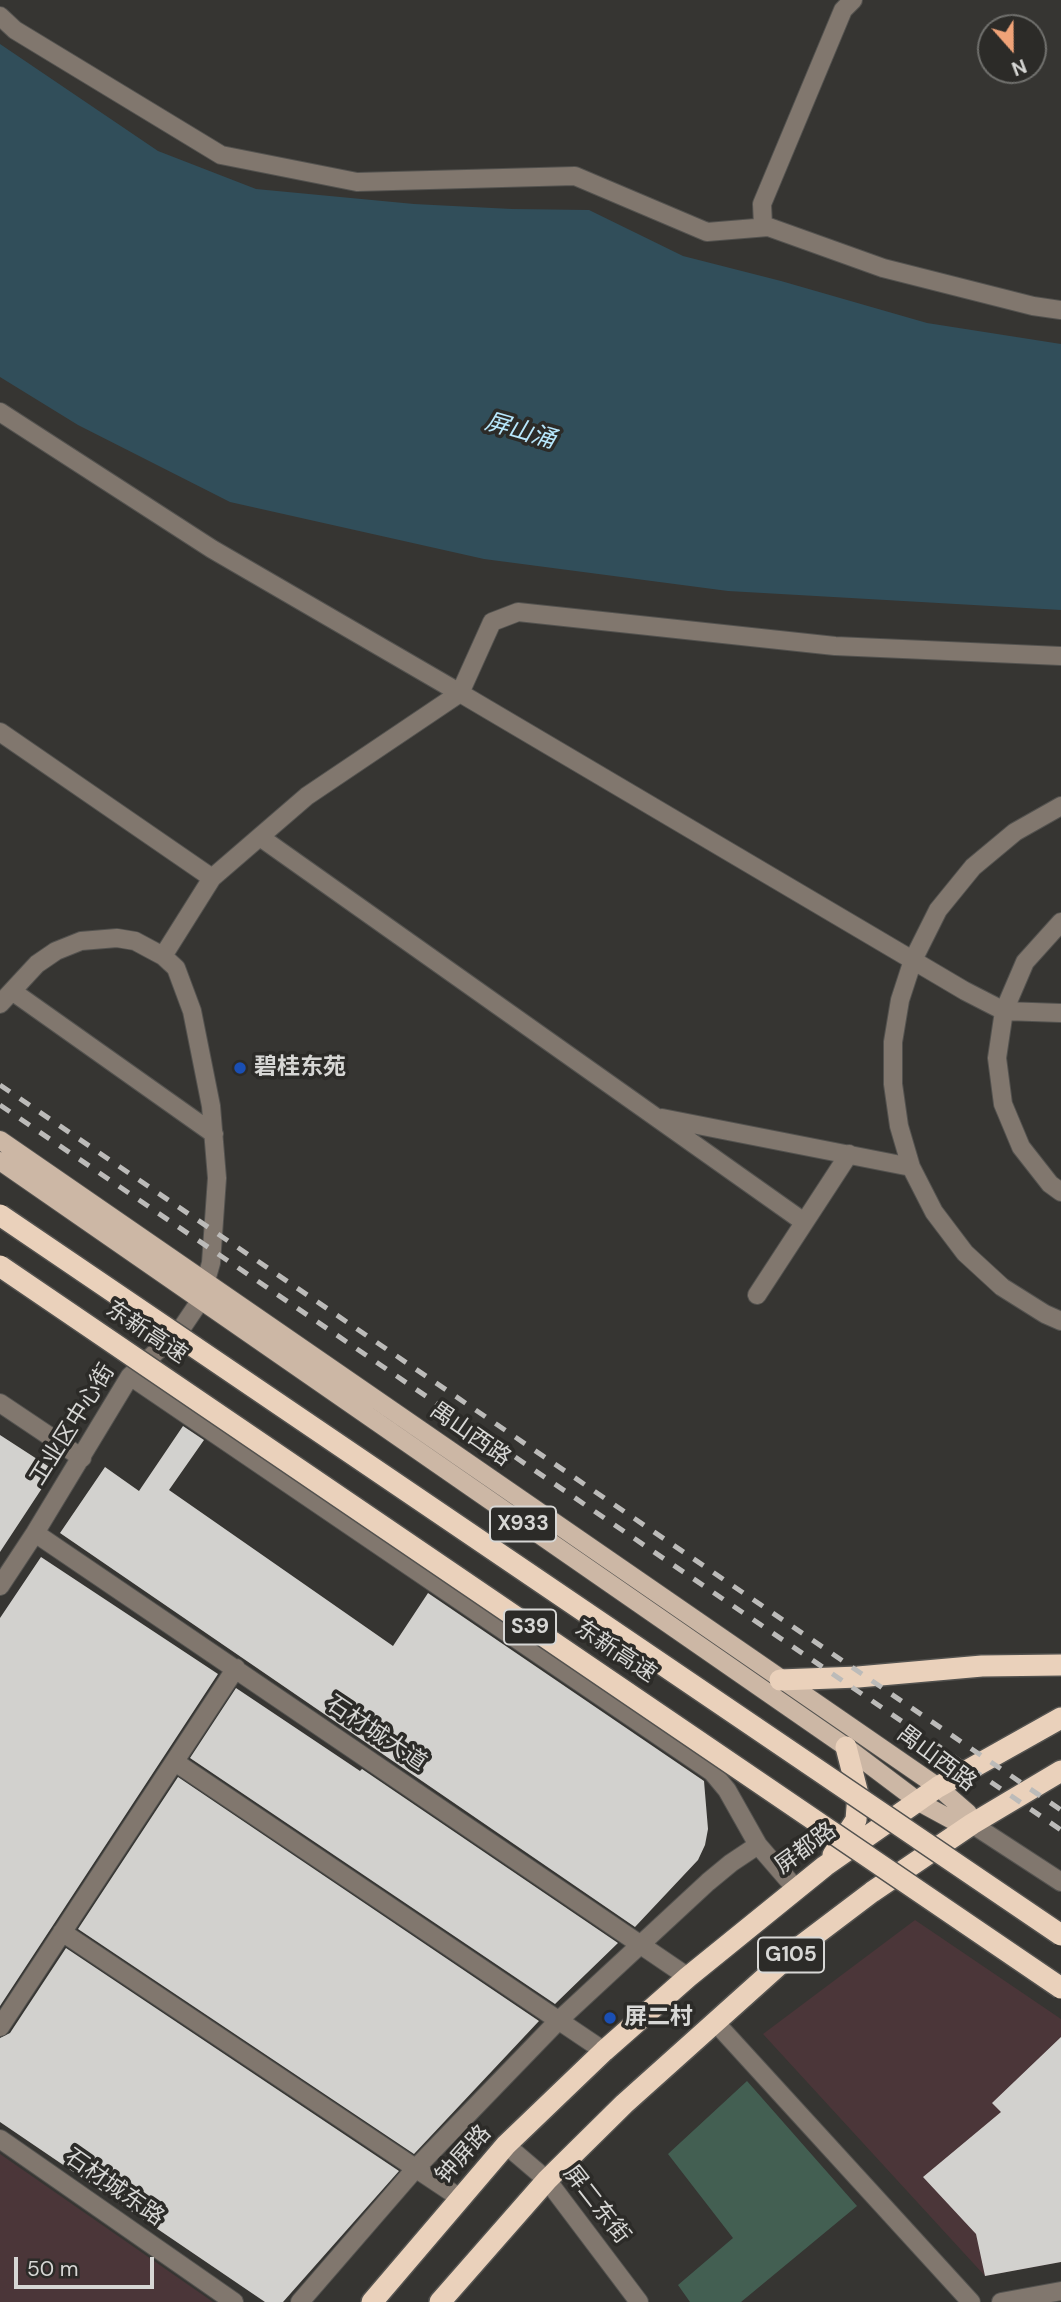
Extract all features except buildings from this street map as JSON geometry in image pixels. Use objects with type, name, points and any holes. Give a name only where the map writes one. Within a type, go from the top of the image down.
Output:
[{"type":"highway","name":"东新高速","points":[[0,1215],[1061,1935]]},
{"type":"highway","name":"东新高速","points":[[0,1266],[1061,1988]]},
{"type":"highway","points":[[780,1680],[982,1667],[1061,1665]]},
{"type":"highway","name":"屏都路","points":[[604,2051],[688,1976],[825,1866],[938,1787],[1061,1718]]},
{"type":"highway","points":[[825,1866],[856,1820],[858,1794],[846,1747]]},
{"type":"highway","name":"G105","points":[[440,2302],[547,2179],[624,2104],[798,1948],[872,1892],[972,1824],[1061,1771]]},
{"type":"highway","name":"钟屏路","points":[[372,2302],[506,2145],[604,2051]]},
{"type":"main road","name":"禺山西路","points":[[0,1140],[938,1787],[968,1813],[972,1824],[954,1821],[919,1802],[846,1747],[0,1161]]},
{"type":"street","points":[[853,0],[843,10],[762,204],[763,225],[883,268],[1033,306],[1061,310]]},
{"type":"street","points":[[0,16],[15,30],[221,155],[358,182],[575,176],[708,232],[768,226]]},
{"type":"street","points":[[0,412],[212,549],[913,960],[1004,1011],[1061,1013]]},
{"type":"street","points":[[214,1134],[6,998],[37,964],[55,951],[81,941],[117,938],[135,941],[163,956],[212,878],[307,796],[460,693],[492,622],[518,612],[835,646],[1061,656]]},
{"type":"street","points":[[0,732],[212,878]]},
{"type":"street","points":[[1061,806],[1015,832],[973,867],[938,911],[913,960],[900,1000],[893,1042],[893,1084],[899,1126],[911,1167],[934,1212],[965,1252],[1002,1287],[1061,1321]]},
{"type":"street","points":[[260,837],[804,1222]]},
{"type":"street","points":[[1061,922],[1025,962],[1004,1011],[997,1058],[1003,1104],[1021,1147],[1050,1184],[1061,1192]]},
{"type":"street","name":"工业区中心街","points":[[0,1586],[82,1458],[130,1376],[181,1329],[200,1301],[207,1283],[217,1178],[211,1105],[192,1011],[176,968],[163,956]]},
{"type":"street","points":[[655,1116],[911,1167]]},
{"type":"street","points":[[757,1295],[849,1154]]},
{"type":"street","points":[[130,1376],[712,1772],[727,1790],[758,1846],[796,1889]]},
{"type":"street","points":[[0,1403],[82,1458]]},
{"type":"street","name":"石材城大道","points":[[35,1533],[688,1976]]},
{"type":"street","points":[[0,2027],[236,1668]]},
{"type":"street","points":[[175,1762],[604,2051]]},
{"type":"street","points":[[972,1824],[1061,1882]]},
{"type":"street","points":[[300,2302],[416,2168],[558,2021],[708,1882],[758,1846]]},
{"type":"street","points":[[62,1932],[460,2197]]},
{"type":"street","points":[[716,2023],[971,2302]]},
{"type":"street","name":"石材城东路","points":[[0,2139],[233,2302]]},
{"type":"street","name":"屏二东街","points":[[506,2145],[547,2179],[639,2302]]},
{"type":"street","points":[[1001,2302],[1051,2296]]},
{"type":"shaded area","points":[[915,1920],[1061,2019],[1061,2262],[985,2276],[763,2034]]},
{"type":"shaded area","points":[[0,2154],[213,2302],[0,2302]]},
{"type":"green space","points":[[747,2081],[857,2206],[741,2302],[690,2302],[678,2285],[733,2238],[668,2154]]},
{"type":"water","name":"屏山涌","points":[[0,44],[158,151],[256,189],[414,204],[589,210],[683,256],[927,323],[1061,344],[1061,610],[728,591],[484,559],[230,502],[78,425],[0,377]]},
{"type":"railway","points":[[0,1085],[1061,1810]]},
{"type":"railway","points":[[0,1105],[1061,1830]]},
{"type":"place","name":"碧桂东苑","points":[[240,1068]]},
{"type":"place","name":"屏二村","points":[[610,2018]]}]
